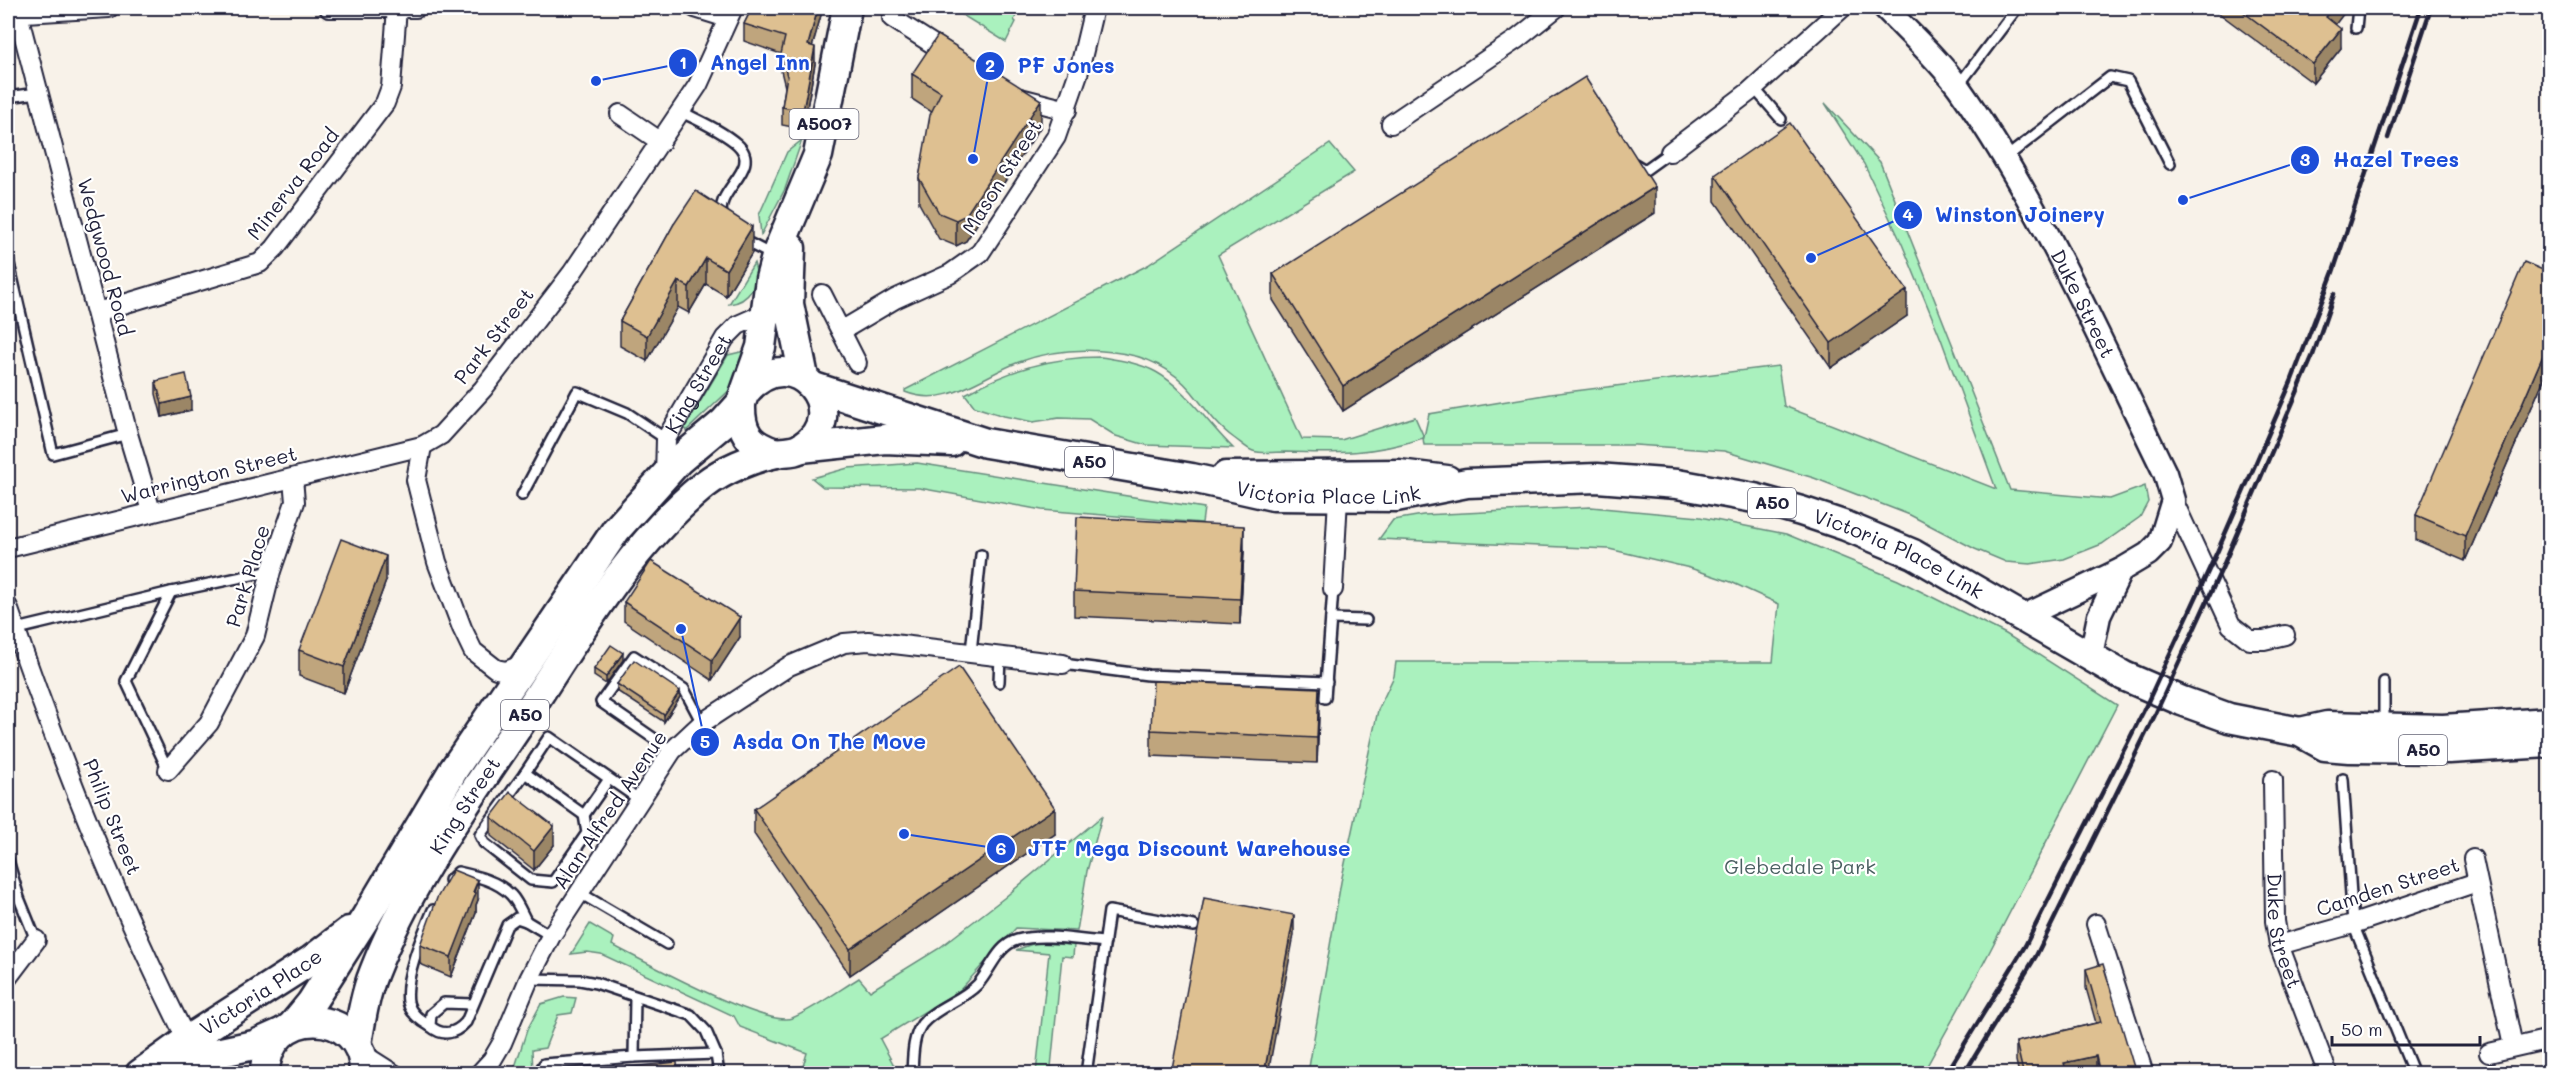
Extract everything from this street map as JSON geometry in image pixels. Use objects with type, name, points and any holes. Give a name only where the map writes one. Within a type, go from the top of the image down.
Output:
[{"type":"main road","name":"King Street","points":[[789,451],[762,449],[751,440],[743,428],[744,397],[761,347],[770,279],[776,257],[818,154],[847,14]]},
{"type":"main road","name":"King Street","points":[[361,1057],[373,974],[412,889],[609,588],[658,528],[706,483],[732,468],[789,451],[812,439],[820,427],[822,413],[820,399],[809,382],[789,304],[793,219]]},
{"type":"main road","name":"King Street","points":[[288,1029],[311,1003],[454,769],[616,530],[679,459],[723,423],[756,380],[776,371],[790,372],[809,382]]},
{"type":"main road","name":"Victoria Place Link","points":[[809,382],[986,443]]},
{"type":"main road","name":"Victoria Place Link","points":[[789,451],[885,439],[986,443],[1192,478],[1273,496],[1396,498],[1467,483],[1597,478],[1677,484],[1755,498],[1801,511],[1880,539],[1913,554],[2124,676],[2182,701],[2254,724],[2300,732],[2325,746],[2449,750],[2550,743]]},
{"type":"main road","name":"Victoria Place Link","points":[[1192,478],[1254,474],[1399,474],[1467,483]]},
{"type":"main road","name":"Victoria Place Link","points":[[2300,732],[2327,726],[2384,729],[2481,728],[2550,722]]},
{"type":"main road","name":"Victoria Place","points":[[146,1070],[187,1040],[310,961],[366,916]]},
{"type":"main road","name":"A50","points":[[265,1074],[270,1050],[288,1029],[306,1021],[324,1021],[340,1028],[361,1057]]},
{"type":"main road","name":"Victoria Place","points":[[146,1070],[254,1045],[288,1029]]},
{"type":"street","points":[[21,12],[109,8]]},
{"type":"street","points":[[329,8],[416,8]]},
{"type":"street","name":"Minerva Road","points":[[97,312],[260,263],[275,248],[385,103],[391,87],[396,8]]},
{"type":"street","points":[[698,8],[730,13]]},
{"type":"street","name":"Mason Street","points":[[841,330],[895,299],[950,274],[980,253],[1056,136],[1067,110],[1094,8]]},
{"type":"street","points":[[1391,124],[1517,39],[1556,8]]},
{"type":"street","points":[[1670,152],[1754,87],[1842,8]]},
{"type":"street","name":"Duke Street","points":[[1885,8],[1958,86],[2042,225],[2165,473],[2173,500],[2231,625],[2250,640],[2264,640],[2284,635]]},
{"type":"street","name":"Wedgwood Road","points":[[21,12],[37,93],[150,511]]},
{"type":"street","name":"Park Street","points":[[422,446],[441,435],[483,389],[572,273],[698,85],[730,13]]},
{"type":"street","points":[[892,18],[968,66]]},
{"type":"street","points":[[1006,90],[1015,96],[1067,110]]},
{"type":"street","points":[[620,114],[661,142]]},
{"type":"street","points":[[822,294],[857,363]]},
{"type":"street","name":"King Street","points":[[665,475],[666,439],[725,338],[738,325],[765,313]]},
{"type":"street","points":[[422,446],[416,480],[436,562],[473,651],[496,669],[506,670],[526,663]]},
{"type":"street","name":"Warrington Street","points":[[8,548],[150,511],[422,446]]},
{"type":"street","name":"Park Place","points":[[168,770],[208,723],[255,636],[271,571],[295,502],[293,478]]},
{"type":"street","points":[[1333,589],[1338,498]]},
{"type":"street","points":[[2022,617],[2121,570],[2148,554],[2160,542],[2173,500]]},
{"type":"street","points":[[2091,655],[2099,616],[2121,570]]},
{"type":"street","name":"Philip Street","points":[[8,607],[11,631],[90,824],[147,961],[187,1040]]},
{"type":"street","name":"Alan Alfred Avenue","points":[[479,1074],[492,1060],[502,1043],[529,979],[551,936],[672,751],[702,723],[789,666],[844,643],[868,641],[1063,664]]},
{"type":"street","name":"Duke Street","points":[[2273,780],[2275,921],[2279,945],[2328,1074]]},
{"type":"street","points":[[2473,859],[2513,1046]]},
{"type":"street","name":"Camden Street","points":[[2279,945],[2354,924],[2477,882]]},
{"type":"street","points":[[2096,924],[2144,1074]]},
{"type":"street","points":[[8,977],[36,940]]},
{"type":"street","points":[[2489,1053],[2550,1039]]},
{"type":"street","points":[[361,1057],[394,1074]]},
{"type":"lane","points":[[1958,86],[2017,8]]},
{"type":"lane","points":[[2356,28],[2358,8]]},
{"type":"lane","points":[[2004,159],[2110,77],[2128,81],[2170,164]]},
{"type":"lane","points":[[1754,87],[1781,119]]},
{"type":"lane","points":[[8,97],[37,93]]},
{"type":"lane","points":[[680,111],[727,136],[740,146],[746,156],[745,165],[721,202],[720,211],[729,229],[737,236],[776,257]]},
{"type":"lane","points":[[1630,160],[1646,170],[1670,152]]},
{"type":"lane","points":[[8,259],[53,454],[128,434]]},
{"type":"lane","points":[[522,495],[577,392],[627,413],[666,439]]},
{"type":"lane","points":[[971,652],[981,555]]},
{"type":"lane","points":[[11,631],[171,592],[271,571]]},
{"type":"lane","points":[[1325,698],[1333,589]]},
{"type":"lane","points":[[168,770],[126,681],[171,592]]},
{"type":"lane","points":[[1331,619],[1366,620]]},
{"type":"lane","points":[[672,751],[601,702],[634,656],[684,689],[702,723]]},
{"type":"lane","points":[[999,682],[1000,656]]},
{"type":"lane","points":[[1063,664],[1148,675],[1327,682]]},
{"type":"lane","points":[[2384,682],[2384,729]]},
{"type":"lane","points":[[525,773],[584,815],[588,833],[553,882],[531,880],[484,843],[480,835],[549,736],[640,800]]},
{"type":"lane","points":[[584,815],[609,779]]},
{"type":"lane","points":[[2343,779],[2354,924],[2410,1072]]},
{"type":"lane","points":[[8,860],[19,898],[36,940]]},
{"type":"lane","points":[[446,886],[458,872],[478,877],[512,896],[526,921]]},
{"type":"lane","points":[[580,893],[667,944]]},
{"type":"lane","points":[[437,902],[410,975],[408,1003],[419,1019],[437,1032],[448,1034],[458,1030],[466,1022],[507,925],[517,918],[551,936]]},
{"type":"lane","points":[[1086,1074],[1109,911],[1194,926]]},
{"type":"lane","points":[[912,1074],[915,1038],[921,1025],[930,1016],[959,1000],[978,984],[1002,950],[1015,940],[1038,937],[1105,942]]},
{"type":"lane","points":[[529,979],[580,980],[607,986],[691,1015],[706,1031],[716,1054],[719,1074]]},
{"type":"lane","points":[[634,1057],[635,997]]},
{"type":"lane","points":[[430,1026],[431,1014],[444,1003],[473,1004]]},
{"type":"lane","points":[[538,1074],[544,1064],[716,1054]]},
{"type":"green space","points":[[951,8],[1020,8],[1006,42]]},
{"type":"green space","points":[[1825,103],[1880,162],[2010,490],[2110,499],[2145,486],[2148,502],[2140,517],[2102,544],[2064,559],[2030,564],[2006,562],[1975,549],[1910,515],[1814,478],[1724,451],[1635,445],[1424,445],[1423,438],[1355,452],[1257,452],[1246,447],[1222,428],[1184,383],[1166,369],[1146,359],[1113,352],[1089,350],[1053,353],[1030,358],[950,394],[920,396],[905,392],[1148,265],[1330,144],[1354,172],[1218,255],[1302,439],[1341,440],[1415,417],[1424,437],[1429,414],[1550,394],[1778,366],[1784,406],[1996,489],[1941,339],[1902,244],[1864,164]]},
{"type":"green space","points":[[802,140],[785,189],[761,235],[759,215],[787,152]]},
{"type":"green space","points":[[754,263],[756,278],[752,290],[742,300],[729,304]]},
{"type":"green space","points":[[753,349],[736,384],[686,431],[685,427],[728,355]]},
{"type":"green space","points":[[1101,357],[1143,366],[1167,379],[1187,397],[1233,448],[1146,445],[1116,436],[1089,419],[1059,418],[1033,422],[1004,416],[975,407],[965,394],[998,378],[1031,366],[1065,359]]},
{"type":"green space","points":[[917,463],[1204,508],[1202,523],[1042,510],[919,488],[823,487],[812,478],[848,468]]},
{"type":"green space","name":"Glebedale Park","points":[[1591,507],[1700,517],[1786,534],[1898,580],[2006,634],[2117,705],[1979,972],[1923,1073],[1308,1073],[1341,882],[1378,710],[1394,676],[1396,662],[1773,662],[1779,604],[1731,582],[1690,568],[1609,549],[1379,539],[1393,520],[1423,515]]},
{"type":"green space","points":[[1102,816],[1087,871],[1077,931],[1016,928],[960,990],[880,1039],[898,1073],[801,1073],[807,1053],[740,1027],[734,1016],[601,954],[587,952],[571,954],[590,924],[614,938],[612,945],[703,991],[757,1013],[778,1018],[792,1018],[859,978],[870,991],[938,949],[1004,898]]},
{"type":"green space","points":[[1035,943],[1074,945],[1073,957],[1062,956],[1051,1067],[1069,1069],[1071,1073],[1036,1073],[1049,953],[1016,950]]},
{"type":"green space","points":[[564,997],[576,998],[572,1013],[558,1015],[545,1048],[532,1050],[533,1073],[513,1073],[527,1030],[541,1004]]},
{"type":"building","points":[[752,8],[818,8],[808,45],[815,47],[803,111],[782,107],[787,76],[781,54],[785,37],[744,24]]},
{"type":"building","points":[[2238,8],[2333,8],[2326,17],[2341,29],[2313,64]]},
{"type":"building","points":[[938,35],[1041,100],[966,215],[956,220],[939,213],[919,178],[930,115],[941,92],[912,74]]},
{"type":"building","points":[[1585,77],[1655,187],[1343,386],[1273,274]]},
{"type":"building","points":[[1790,123],[1907,290],[1831,343],[1715,175]]},
{"type":"building","points":[[696,191],[752,227],[726,270],[706,258],[689,287],[678,281],[647,336],[620,321],[674,224]]},
{"type":"building","points":[[2524,262],[2550,273],[2550,339],[2465,536],[2416,515]]},
{"type":"building","points":[[186,374],[191,397],[162,404],[156,381]]},
{"type":"building","points":[[1077,517],[1244,526],[1240,599],[1074,591]]},
{"type":"building","points":[[341,539],[386,556],[344,667],[299,650]]},
{"type":"building","points":[[651,561],[740,617],[712,660],[624,602]]},
{"type":"building","points":[[611,645],[623,653],[606,677],[594,669]]},
{"type":"building","points":[[634,660],[680,691],[664,715],[617,684]]},
{"type":"building","points":[[959,667],[1055,808],[850,949],[754,809]]},
{"type":"building","points":[[1153,681],[1319,688],[1317,738],[1151,730]]},
{"type":"building","points":[[510,792],[554,826],[534,851],[491,817]]},
{"type":"building","points":[[453,870],[478,880],[473,892],[476,893],[451,957],[420,945],[437,898]]},
{"type":"building","points":[[1204,898],[1294,915],[1264,1074],[1171,1074]]},
{"type":"building","points":[[2103,964],[2136,1074],[2100,1074],[2096,1056],[2064,1063],[2067,1074],[2033,1074],[2033,1070],[2023,1072],[2016,1042],[2101,1022],[2086,969]]},
{"type":"building","points":[[677,1062],[678,1074],[565,1074]]},
{"type":"railway","points":[[1946,1074],[2025,946],[2143,712],[2218,550],[2291,382],[2333,272],[2421,8]]},
{"type":"railway","points":[[2388,138],[2431,8]]},
{"type":"railway","points":[[1964,1074],[2036,956],[2154,717],[2223,566],[2313,355],[2334,294]]},
{"type":"place","name":"Angel Inn","points":[[596,81]]},
{"type":"place","name":"PF Jones","points":[[973,159]]},
{"type":"place","name":"Hazel Trees","points":[[2183,200]]},
{"type":"place","name":"Winston Joinery","points":[[1811,258]]},
{"type":"place","name":"Asda On The Move","points":[[681,629]]},
{"type":"place","name":"JTF Mega Discount Warehouse","points":[[904,834]]}]
